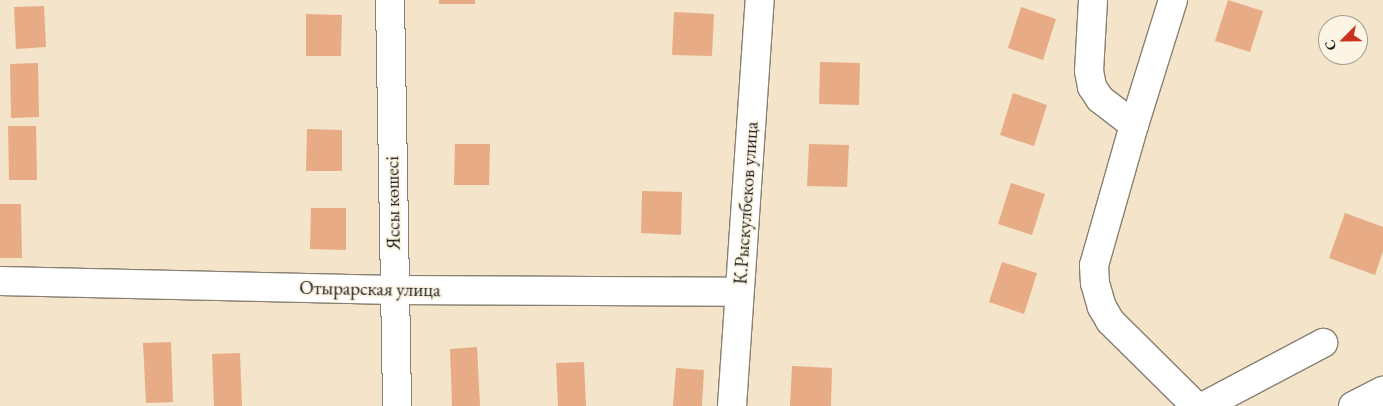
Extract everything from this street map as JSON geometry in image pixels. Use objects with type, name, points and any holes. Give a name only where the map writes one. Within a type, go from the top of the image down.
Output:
[{"type":"street","name":"Яссы көшесі","points":[[390,0],[394,290],[398,406]]},
{"type":"street","name":"К.Рыскулбеков улица","points":[[732,406],[760,0]]},
{"type":"street","points":[[1093,0],[1089,71],[1092,87],[1100,99],[1134,125]]},
{"type":"street","points":[[1173,0],[1134,125],[1094,265],[1095,283],[1102,308],[1110,321],[1196,406]]},
{"type":"street","name":"Отырарская улица","points":[[0,281],[394,290],[739,292]]},
{"type":"street","points":[[1204,406],[1323,343]]},
{"type":"street","points":[[1353,406],[1383,391]]},
{"type":"building","points":[[439,0],[475,0],[475,4],[439,4]]},
{"type":"building","points":[[1228,0],[1263,11],[1250,52],[1215,41]]},
{"type":"building","points":[[44,6],[46,47],[16,49],[14,7]]},
{"type":"building","points":[[1021,7],[1056,19],[1043,60],[1008,48]]},
{"type":"building","points":[[674,12],[714,14],[712,56],[672,55]]},
{"type":"building","points":[[306,14],[342,15],[341,56],[306,56]]},
{"type":"building","points":[[820,62],[860,63],[859,105],[819,104]]},
{"type":"building","points":[[38,63],[39,117],[11,118],[10,64]]},
{"type":"building","points":[[1013,93],[1047,105],[1034,146],[1000,135]]},
{"type":"building","points":[[8,126],[36,126],[37,180],[9,180]]},
{"type":"building","points":[[307,129],[342,130],[342,171],[306,171]]},
{"type":"building","points":[[455,144],[490,144],[489,185],[454,185]]},
{"type":"building","points":[[809,144],[849,145],[847,187],[807,186]]},
{"type":"building","points":[[1011,183],[1045,194],[1032,235],[998,224]]},
{"type":"building","points":[[642,191],[682,192],[681,235],[641,233]]},
{"type":"building","points":[[0,204],[21,204],[22,258],[0,258]]},
{"type":"building","points":[[311,208],[346,208],[346,250],[310,249]]},
{"type":"building","points":[[1345,213],[1383,227],[1383,251],[1375,275],[1329,258]]},
{"type":"building","points":[[1002,262],[1037,273],[1024,314],[989,302]]},
{"type":"building","points":[[171,342],[173,402],[146,403],[143,343]]},
{"type":"building","points":[[477,347],[480,406],[452,406],[450,349]]},
{"type":"building","points":[[240,353],[242,406],[214,406],[212,354]]},
{"type":"building","points":[[584,362],[586,406],[558,406],[556,363]]},
{"type":"building","points":[[792,366],[832,368],[831,406],[790,406]]},
{"type":"building","points":[[676,368],[704,370],[702,406],[673,406]]}]
